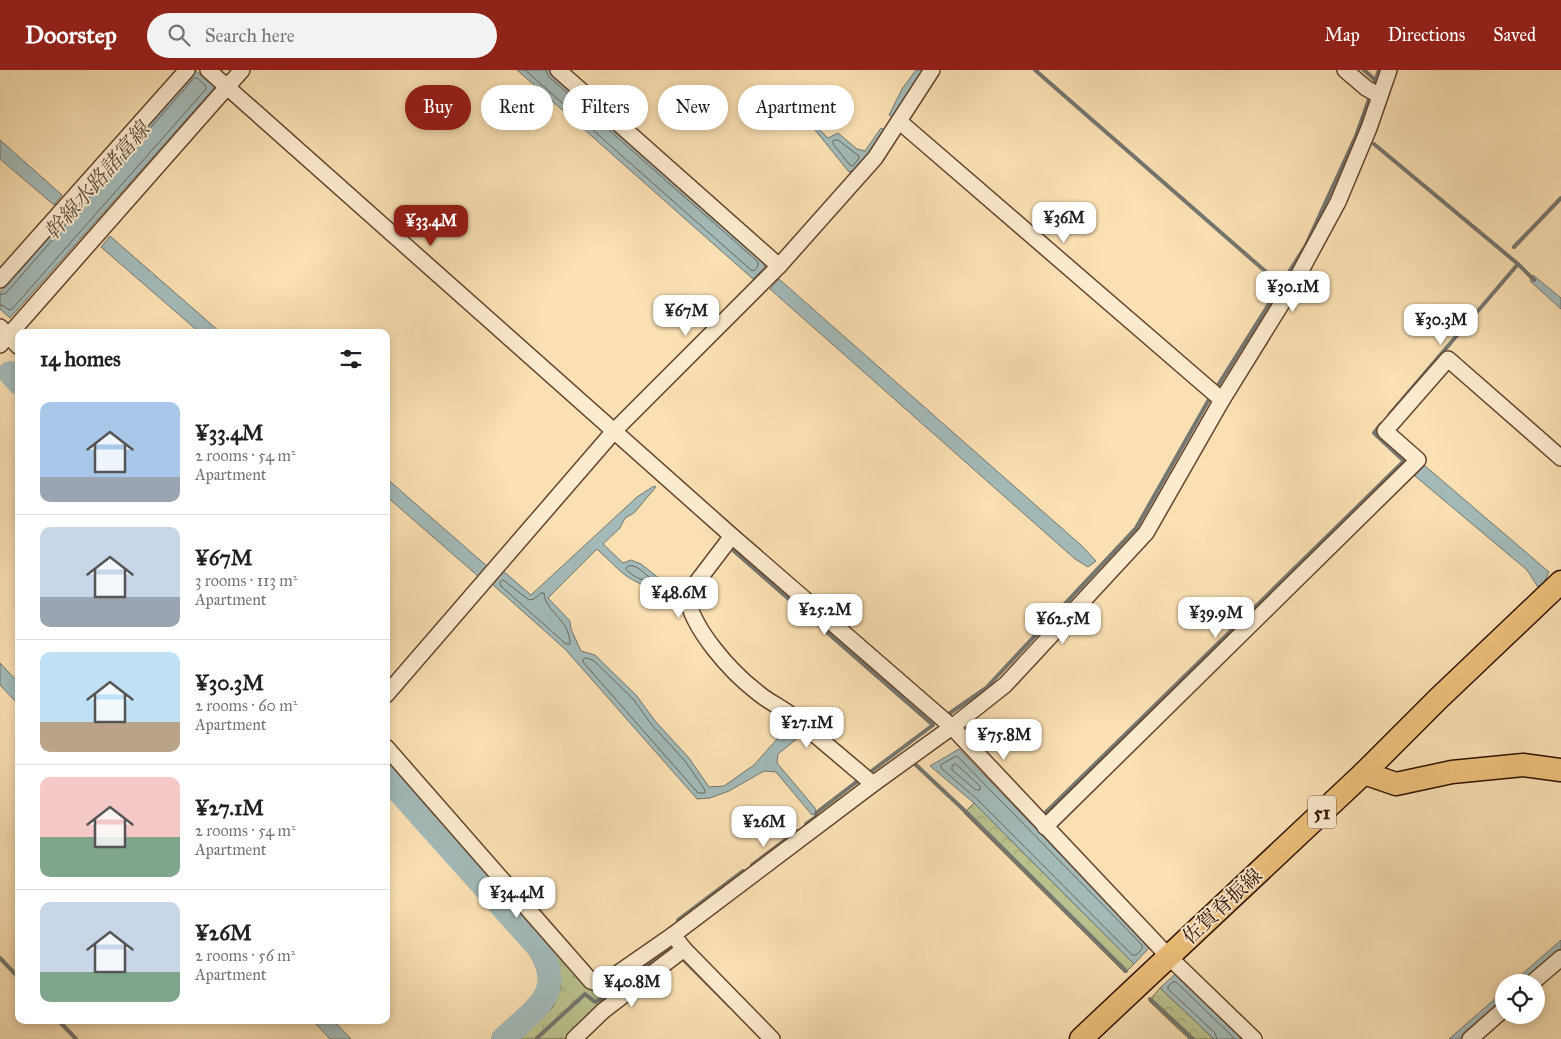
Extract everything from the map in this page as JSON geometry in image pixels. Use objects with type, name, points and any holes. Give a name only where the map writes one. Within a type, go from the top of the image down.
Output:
[{"type":"main road","name":"佐賀脊振線","points":[[1081,1039],[1364,773],[1438,699],[1561,582]]},
{"type":"main road","points":[[1364,773],[1396,784],[1452,772],[1523,765],[1561,770]]},
{"type":"street","points":[[0,280],[186,70]]},
{"type":"street","points":[[15,344],[3,336],[218,79],[242,70]]},
{"type":"street","points":[[558,70],[779,266]]},
{"type":"street","points":[[390,690],[615,430],[779,266],[875,158],[932,70]]},
{"type":"street","points":[[1345,70],[1366,88],[1380,96]]},
{"type":"street","points":[[390,752],[591,981],[601,985],[673,935],[873,784],[952,727],[1005,685],[1146,533],[1222,400],[1292,286],[1338,202],[1369,128],[1389,70]]},
{"type":"street","points":[[218,79],[732,536],[952,727],[1169,957],[1254,1039]]},
{"type":"street","points":[[900,122],[1222,400]]},
{"type":"street","points":[[1045,826],[1408,472],[1418,460],[1385,431],[1448,359],[1561,458]]},
{"type":"street","points":[[732,536],[687,595],[688,604],[695,618],[710,644],[757,693],[790,714],[873,784]]},
{"type":"street","points":[[673,935],[678,953],[772,1039]]},
{"type":"street","points":[[574,1039],[603,1011],[678,953]]},
{"type":"street","points":[[1542,974],[1561,958]]},
{"type":"street","points":[[1470,1039],[1495,1017]]},
{"type":"green space","points":[[390,760],[606,1002],[567,1039],[520,1039],[553,1007],[561,987],[557,959],[390,771]]},
{"type":"green space","points":[[974,803],[1134,964],[1125,973],[964,813]]},
{"type":"green space","points":[[1160,988],[1214,1039],[1189,1039],[1149,1001]]},
{"type":"water","points":[[195,70],[215,87],[10,318],[0,309],[0,292]]},
{"type":"water","points":[[517,70],[549,70],[566,85],[563,85],[563,111],[553,102],[553,85],[534,85]]},
{"type":"water","points":[[916,70],[923,70],[892,117],[889,115],[902,89]]},
{"type":"water","points":[[881,128],[885,130],[860,166],[849,172],[815,130],[820,130],[828,138],[838,133],[857,149],[865,151]]},
{"type":"water","points":[[585,130],[617,130],[763,260],[765,267],[753,279]]},
{"type":"water","points":[[0,140],[62,195],[54,205],[0,159]]},
{"type":"water","points":[[110,236],[217,329],[196,329],[101,247]]},
{"type":"water","points":[[1533,275],[1561,298],[1561,309],[1530,281]]},
{"type":"water","points":[[779,279],[1082,546],[1096,561],[1088,567],[1075,559],[770,289]]},
{"type":"water","points":[[1424,465],[1549,572],[1544,583],[1538,587],[1527,570],[1415,476]]},
{"type":"water","points":[[390,481],[488,567],[479,577],[390,499]]},
{"type":"water","points":[[654,486],[656,487],[634,513],[625,518],[620,528],[603,544],[623,563],[631,560],[641,564],[669,586],[657,587],[646,585],[629,578],[597,549],[548,598],[570,621],[571,629],[581,651],[595,655],[636,695],[656,722],[689,758],[709,787],[724,786],[754,765],[777,739],[786,720],[803,734],[778,754],[777,763],[815,808],[816,813],[812,815],[776,772],[764,771],[729,791],[710,798],[697,799],[565,649],[492,584],[503,571],[531,595],[637,497]]},
{"type":"water","points":[[0,663],[15,679],[15,701],[0,685]]},
{"type":"water","points":[[959,749],[1150,947],[1134,964],[974,803],[930,766]]},
{"type":"water","points":[[1561,940],[1561,949],[1532,974],[1522,974]]},
{"type":"water","points":[[1175,974],[1243,1039],[1214,1039],[1160,988]]},
{"type":"water","points":[[1495,999],[1495,1008],[1459,1039],[1449,1039]]},
{"type":"water","points":[[316,1024],[337,1024],[351,1039],[330,1039]]},
{"type":"waterway","points":[[1035,70],[1281,285]]},
{"type":"waterway","points":[[1364,70],[1375,80]]},
{"type":"waterway","points":[[1373,88],[1379,70]]},
{"type":"waterway","points":[[1215,390],[1306,245],[1356,136],[1371,94]]},
{"type":"waterway","points":[[1374,144],[1518,264],[1389,415]]},
{"type":"waterway","points":[[1514,247],[1561,198]]},
{"type":"waterway","points":[[1518,264],[1534,280]]},
{"type":"waterway","points":[[10,373],[15,379]]},
{"type":"waterway","points":[[950,713],[986,688],[1136,528],[1211,396]]},
{"type":"waterway","points":[[1041,817],[1404,461],[1374,433],[1381,424]]},
{"type":"waterway","points":[[734,551],[933,725],[869,773]]},
{"type":"waterway","points":[[915,764],[1126,971]]},
{"type":"waterway","points":[[806,824],[816,817],[816,813],[859,780]]},
{"type":"waterway","points":[[390,781],[538,947],[546,963],[550,977],[543,999],[536,1009],[503,1039]]},
{"type":"waterway","points":[[752,865],[797,831]]},
{"type":"waterway","points":[[678,920],[743,871]]},
{"type":"waterway","points":[[536,1039],[585,994],[595,1002],[605,997],[671,947],[675,951]]},
{"type":"waterway","points":[[680,956],[730,1006]]},
{"type":"waterway","points":[[0,958],[15,974]]},
{"type":"waterway","points":[[1150,999],[1193,1039]]},
{"type":"waterway","points":[[62,1024],[76,1039]]},
{"type":"water label","name":"幹線水路諸富線","points":[[97,181]]}]
